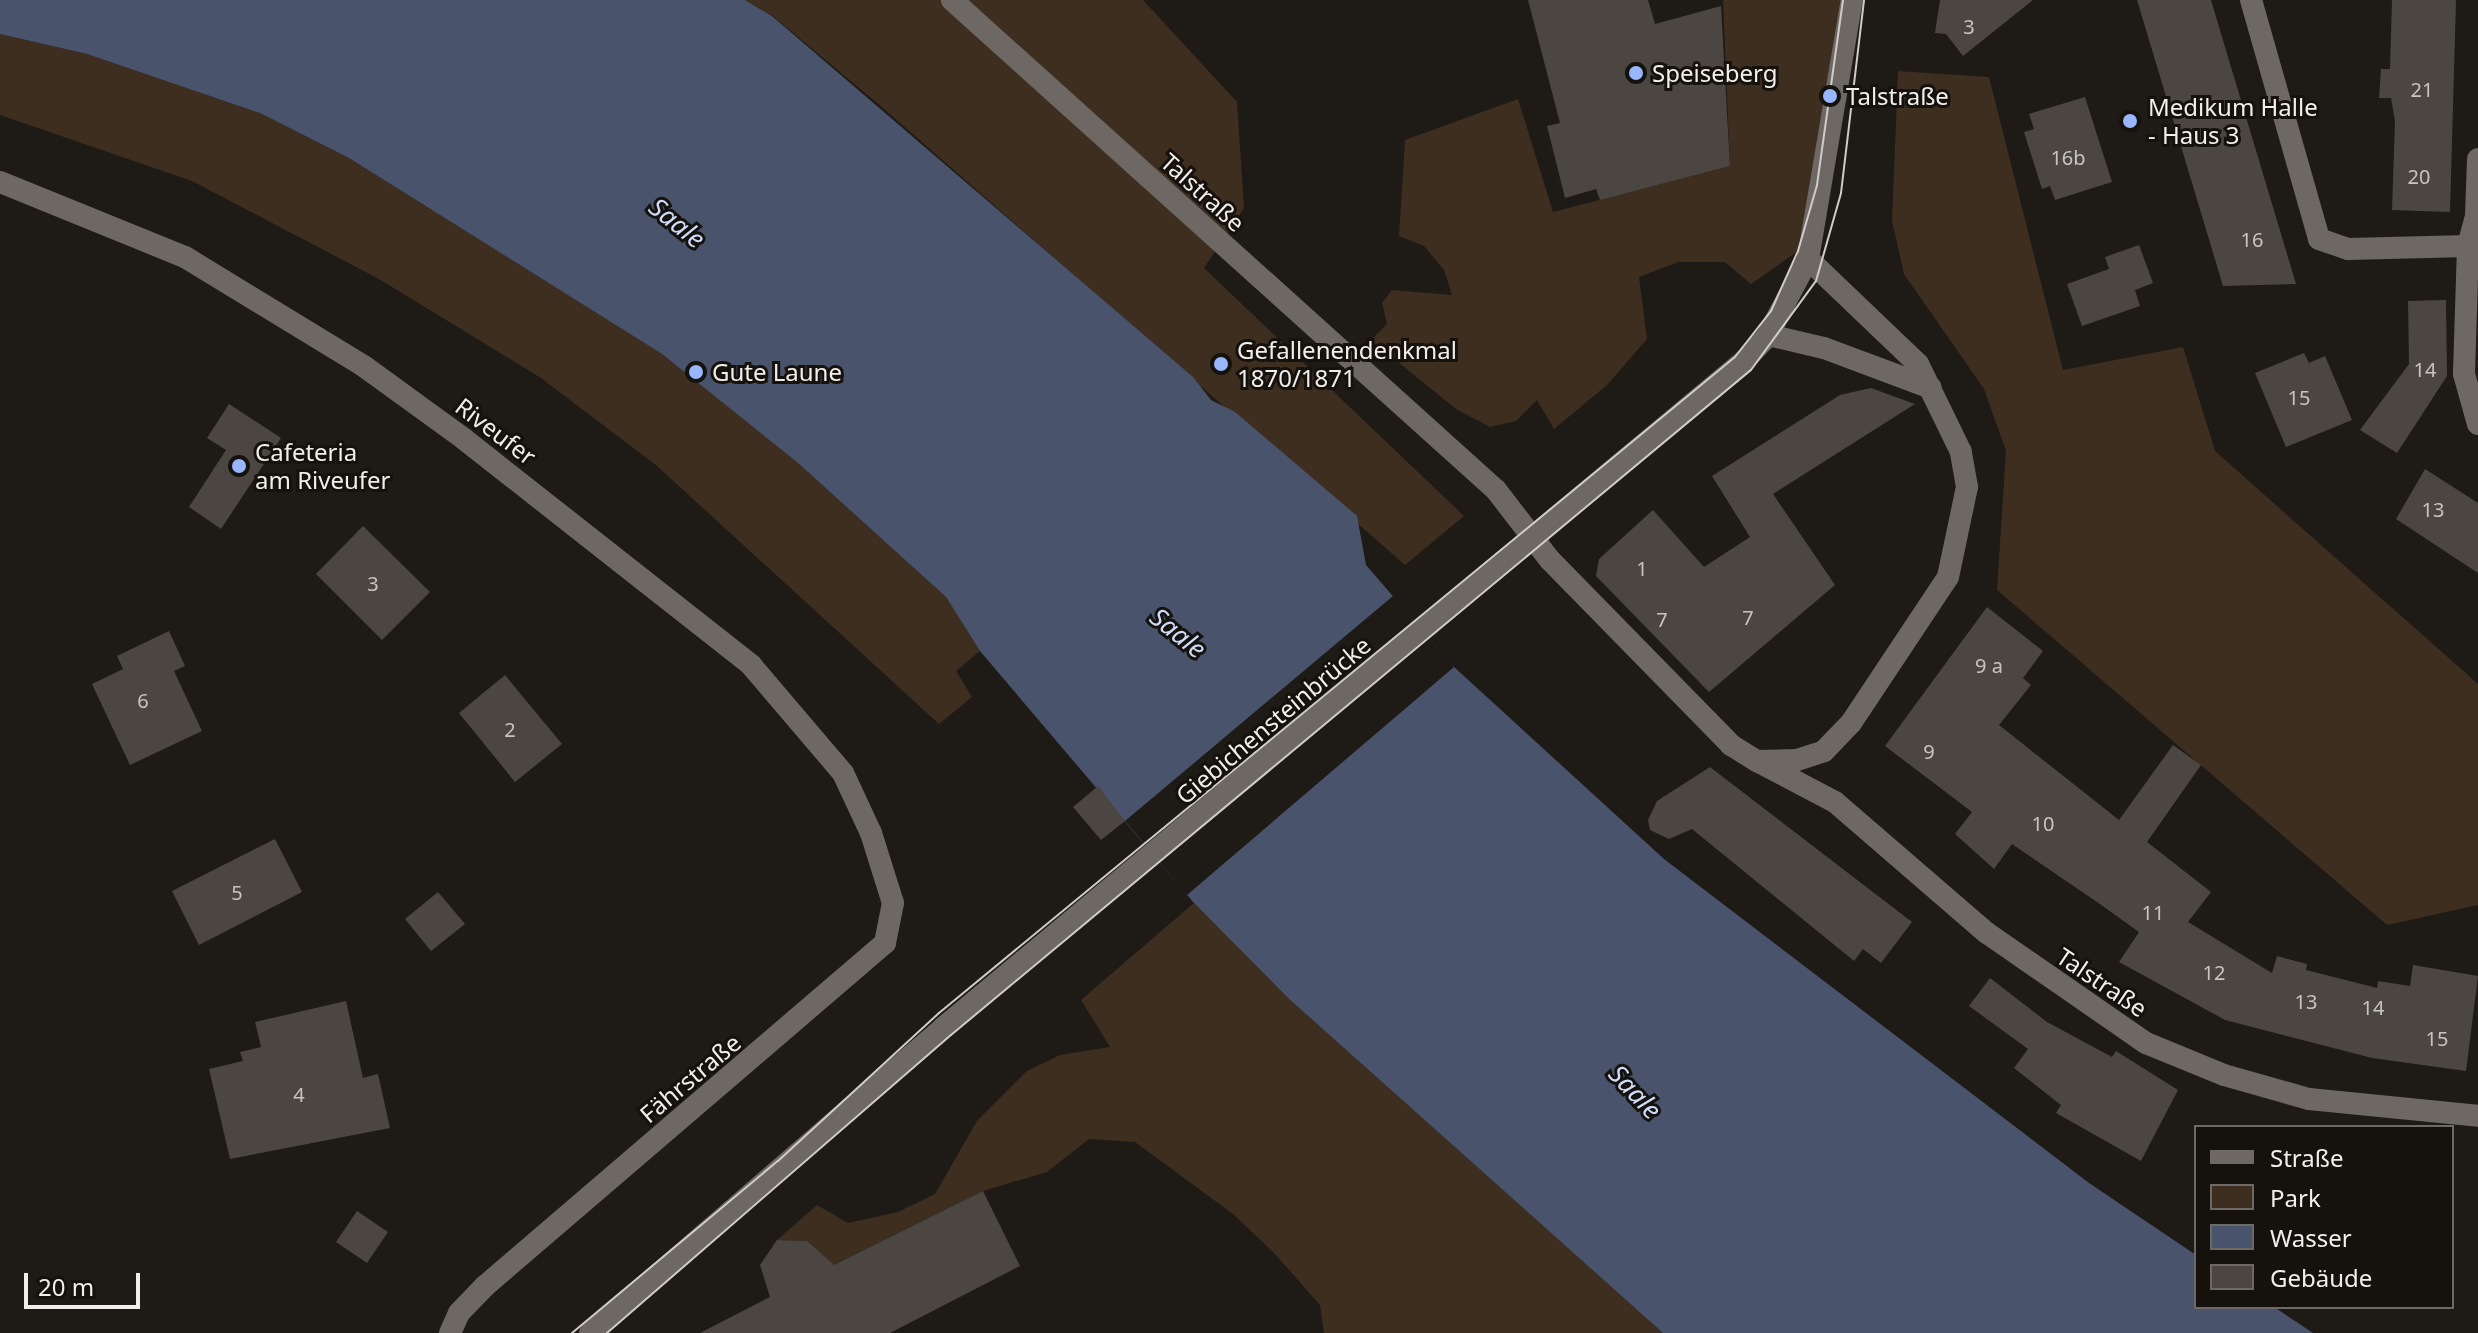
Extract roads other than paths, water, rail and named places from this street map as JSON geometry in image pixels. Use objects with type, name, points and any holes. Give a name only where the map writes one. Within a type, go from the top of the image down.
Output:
[{"type":"street","name":"Talstraße","points":[[952,0],[1496,490],[1550,560],[1731,745],[1835,802],[1987,933],[2146,1043],[2224,1075],[2309,1099],[2478,1116]]},
{"type":"street","points":[[1852,0],[1808,259],[1768,335],[1824,348],[1931,388]]},
{"type":"street","points":[[2251,0],[2319,239],[2348,249],[2468,246]]},
{"type":"street","points":[[2478,159],[2476,216],[2468,246],[2464,374],[2478,424]]},
{"type":"street","name":"Riveufer","points":[[0,182],[185,257],[365,367],[464,439],[751,665],[843,773],[871,833]]},
{"type":"street","points":[[1757,761],[1824,751],[1908,645],[1948,577],[1967,487],[1961,452],[1918,364],[1808,259]]},
{"type":"street","name":"Giebichensteinbrücke","points":[[590,1333],[944,1027],[1635,453],[1768,335]]},
{"type":"street","name":"Fährstraße","points":[[450,1333],[459,1313],[485,1286],[885,943],[893,903],[871,833]]},
{"type":"water","name":"Saale","points":[[0,0],[745,0],[772,16],[1193,377],[1211,400],[1235,412],[1357,516],[1366,565],[1454,667],[1664,859],[2089,1183],[2194,1254],[2194,1309],[2277,1309],[2313,1333],[1663,1333],[1288,998],[1194,903],[980,651],[946,597],[798,463],[662,354],[349,158],[260,113],[87,54],[0,34]]},
{"type":"tram line","points":[[572,1333],[778,1161],[939,1013],[1735,357],[1771,311],[1798,251],[1817,185],[1843,0]]},
{"type":"tram line","points":[[607,1333],[951,1035],[1751,370],[1816,281],[1841,193],[1864,0]]},
{"type":"place","name":"Speiseberg","points":[[1636,73]]},
{"type":"place","name":"Talstraße","points":[[1830,96]]},
{"type":"place","name":"Medikum Halle - Haus 3","points":[[2130,121]]},
{"type":"place","name":"Gefallenendenkmal 1870/1871","points":[[1221,364]]},
{"type":"place","name":"Gute Laune","points":[[696,372]]},
{"type":"place","name":"Cafeteria am Riveufer","points":[[239,466]]}]
